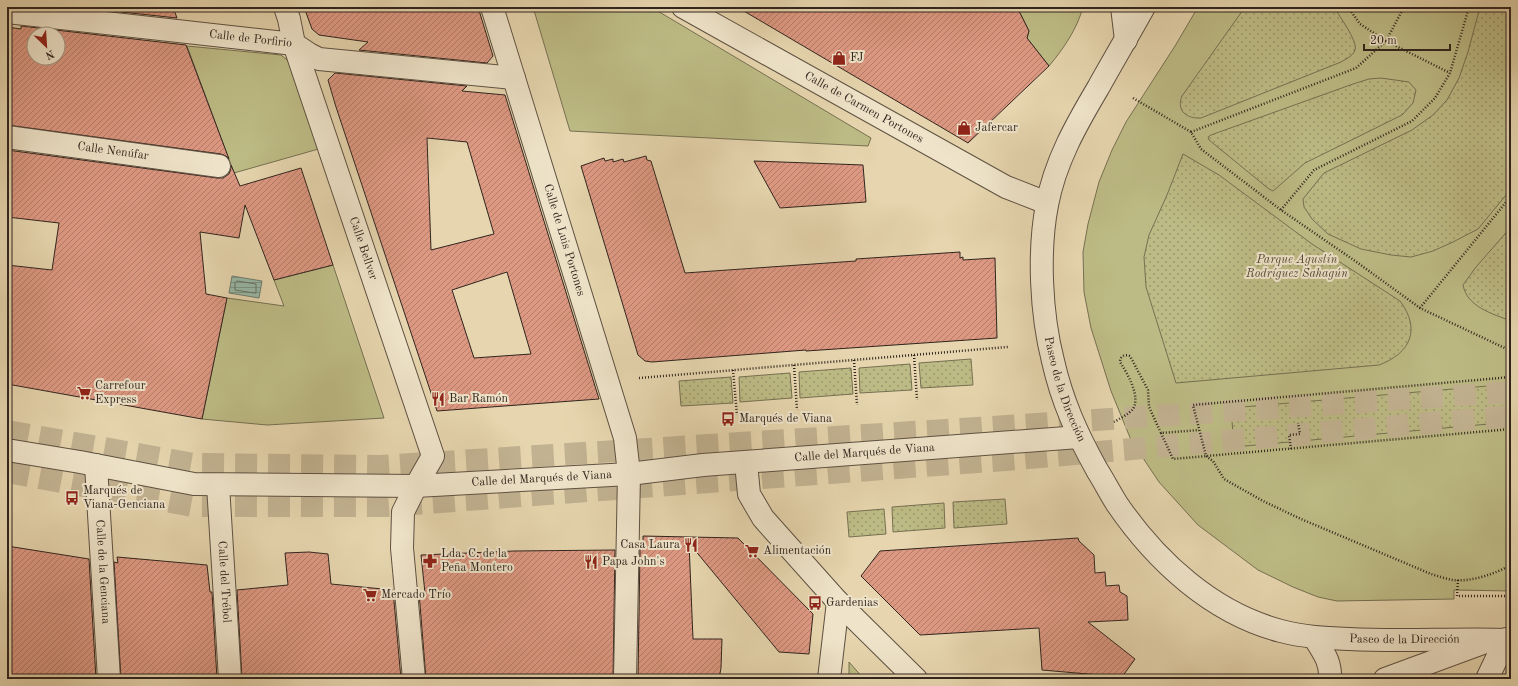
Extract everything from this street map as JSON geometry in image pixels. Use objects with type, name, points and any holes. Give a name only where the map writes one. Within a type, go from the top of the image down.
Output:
[{"type":"street","name":"Calle Bellver","points":[[285,7],[294,44],[433,456],[403,512],[402,548],[414,679]]},
{"type":"street","name":"Calle de Luis Portones","points":[[492,7],[625,438],[629,474],[625,679]]},
{"type":"street","name":"Calle de Carmen Portones","points":[[682,7],[1006,187],[1047,204]]},
{"type":"street","points":[[1122,7],[1126,40]]},
{"type":"street","name":"Paseo de la Dirección","points":[[1144,7],[1074,129],[1063,152],[1047,204],[1042,260],[1048,336],[1059,383],[1079,437],[1116,503],[1149,545],[1183,578],[1221,606],[1239,615],[1280,631],[1314,637],[1370,640],[1504,639]]},
{"type":"street","name":"Calle de Porfirio","points":[[7,12],[294,44],[319,59],[514,78]]},
{"type":"street","name":"Calle Nenúfar","points":[[7,137],[219,166]]},
{"type":"street","name":"Calle del Marqués de Viana","points":[[7,450],[194,484],[416,486],[629,474],[746,462],[1079,437]]},
{"type":"street","points":[[746,462],[749,494],[763,518],[838,602],[916,679]]},
{"type":"street","name":"Calle de la Genciana","points":[[96,465],[109,679]]},
{"type":"street","name":"Calle del Trébol","points":[[218,484],[230,679]]},
{"type":"street","points":[[829,679],[838,602]]},
{"type":"street","points":[[1314,637],[1328,659],[1330,679]]},
{"type":"street","name":"Paseo de la Dirección","points":[[1385,679],[1504,639]]},
{"type":"street","points":[[1487,679],[1504,639]]},
{"type":"path","points":[[1348,7],[1360,24],[1386,41],[1450,73]]},
{"type":"path","points":[[1192,132],[1356,68],[1386,41],[1404,7]]},
{"type":"path","points":[[1281,210],[1314,170],[1412,120],[1435,98],[1450,73],[1469,7]]},
{"type":"path","points":[[1133,98],[1192,132],[1201,149],[1281,210],[1420,308],[1511,351]]},
{"type":"path","points":[[1420,308],[1511,196]]},
{"type":"path","points":[[639,378],[1008,347]]},
{"type":"path","points":[[914,355],[917,400]]},
{"type":"path","points":[[1114,422],[1133,410],[1135,400],[1131,380],[1120,362],[1122,356],[1127,355],[1130,356],[1148,390],[1150,407],[1173,459],[1511,430]]},
{"type":"path","points":[[854,360],[857,405]]},
{"type":"path","points":[[794,365],[797,410]]},
{"type":"path","points":[[733,370],[737,415]]},
{"type":"path","points":[[1511,377],[1193,405],[1206,456],[1213,461],[1224,479],[1263,501],[1301,519],[1431,574],[1452,580],[1484,576],[1511,565]]},
{"type":"path","points":[[1291,449],[1289,435],[1300,434],[1298,423]]},
{"type":"path","points":[[1161,432],[1199,430]]},
{"type":"path","points":[[1458,580],[1457,596],[1511,596]]},
{"type":"green space","points":[[533,7],[651,7],[871,138],[868,146],[570,131]]},
{"type":"green space","points":[[1017,7],[1083,7],[1069,38],[1049,66],[1027,38],[1029,31]]},
{"type":"green space","name":"Parque Agustín Rodríguez Sahagún","points":[[1198,7],[1511,7],[1511,591],[1454,590],[1454,599],[1337,601],[1318,597],[1258,570],[1198,525],[1159,482],[1131,440],[1111,391],[1091,328],[1084,292],[1083,252],[1088,224],[1099,182],[1112,150],[1126,122],[1175,46]]},
{"type":"green space","points":[[1245,7],[1334,7],[1348,28],[1354,41],[1355,50],[1351,56],[1341,62],[1201,118],[1187,115],[1180,106],[1182,96]]},
{"type":"green space","points":[[1480,7],[1511,7],[1511,189],[1478,229],[1433,251],[1411,257],[1361,249],[1328,234],[1312,219],[1304,207],[1303,199],[1324,173],[1412,130],[1433,115],[1447,100],[1459,78],[1468,52]]},
{"type":"green space","points":[[187,46],[281,55],[291,63],[322,148],[234,173]]},
{"type":"green space","points":[[1381,78],[1409,82],[1416,90],[1413,103],[1402,115],[1305,163],[1273,191],[1209,140],[1208,137],[1211,135],[1353,84],[1369,79]]},
{"type":"green space","points":[[1183,154],[1219,175],[1312,244],[1400,301],[1410,321],[1411,330],[1405,347],[1399,354],[1379,365],[1176,383],[1146,287],[1144,257],[1149,235]]},
{"type":"green space","points":[[1511,227],[1511,321],[1482,309],[1475,304],[1465,293],[1463,285],[1476,267]]},
{"type":"green space","points":[[333,265],[384,418],[267,425],[202,419],[227,298],[284,306],[274,280]]},
{"type":"green space","points":[[971,359],[973,385],[921,388],[919,363]]},
{"type":"green space","points":[[910,364],[912,390],[860,393],[859,368]]},
{"type":"green space","points":[[851,368],[853,394],[800,398],[799,372]]},
{"type":"green space","points":[[790,373],[792,398],[740,402],[739,377]]},
{"type":"green space","points":[[731,377],[733,403],[681,406],[679,381]]},
{"type":"green space","points":[[1511,384],[1511,422],[1234,447],[1231,408]]},
{"type":"green space","points":[[1005,499],[1007,524],[954,528],[953,502]]},
{"type":"green space","points":[[944,503],[945,528],[893,532],[892,507]]},
{"type":"green space","points":[[884,509],[886,534],[849,537],[847,512]]},
{"type":"green space","points":[[849,662],[864,679],[849,679]]},
{"type":"water","points":[[232,276],[262,281],[259,298],[229,293]]},
{"type":"building","points":[[75,7],[173,7],[177,18]]},
{"type":"building","points":[[304,7],[478,7],[493,56],[487,63],[359,50],[368,42],[319,35],[312,29]]},
{"type":"building","points":[[737,7],[1017,7],[1029,31],[1027,38],[1049,66],[968,143]]},
{"type":"building","points":[[21,26],[26,27],[26,66],[66,66],[66,31],[186,45],[229,159],[221,154],[7,125],[7,27],[21,29]]},
{"type":"building","points":[[335,73],[467,86],[462,91],[505,95],[599,399],[437,411],[328,80]],"holes":[[[427,138],[467,142],[494,234],[431,250]],[[507,272],[531,354],[474,358],[452,290]]]},
{"type":"building","points":[[7,150],[217,178],[223,178],[229,174],[231,165],[240,186],[301,168],[333,265],[274,280],[245,205],[239,238],[200,232],[206,294],[227,298],[202,419],[7,384],[7,265],[52,270],[59,223],[7,217]]},
{"type":"building","points":[[646,156],[647,160],[651,161],[685,273],[960,252],[960,258],[963,257],[963,260],[995,258],[997,338],[806,350],[652,362],[645,361],[638,355],[581,166],[604,158],[605,161],[613,159],[613,162],[623,159],[624,162]]},
{"type":"building","points":[[754,161],[863,165],[866,202],[780,208]]},
{"type":"building","points":[[643,536],[738,538],[813,614],[809,654],[779,652],[689,543],[693,639],[722,639],[719,679],[638,679],[640,549],[643,549]]},
{"type":"building","points":[[1078,538],[1079,541],[1094,555],[1095,573],[1105,572],[1106,586],[1119,585],[1120,592],[1127,596],[1128,620],[1088,622],[1135,659],[1122,677],[1042,670],[1039,628],[920,635],[861,576],[880,551]]},
{"type":"building","points":[[7,546],[89,559],[96,679],[7,679]]},
{"type":"building","points":[[615,550],[613,679],[426,679],[419,592],[425,593],[421,555],[514,551]]},
{"type":"building","points":[[309,552],[328,554],[331,584],[393,590],[401,679],[242,679],[237,590],[288,585],[285,553]]},
{"type":"building","points":[[117,557],[207,565],[210,592],[212,592],[217,679],[121,679],[114,562],[118,563]]},
{"type":"tunnel","points":[[7,431],[194,464],[380,466],[1511,392]]},
{"type":"tunnel","points":[[7,472],[193,506],[387,506],[1018,459],[1511,416]]},
{"type":"place","name":"FJ","points":[[839,58]]},
{"type":"place","name":"Jafercar","points":[[964,128]]},
{"type":"place","name":"Carrefour Express","points":[[84,393]]},
{"type":"place","name":"Bar Ramón","points":[[438,399]]},
{"type":"place","name":"Marqués de Viana","points":[[728,419]]},
{"type":"place","name":"Marqués de Viana-Genciana","points":[[72,498]]},
{"type":"place","name":"Casa Laura","points":[[691,545]]},
{"type":"place","name":"Alimentación","points":[[752,551]]},
{"type":"place","name":"Lda. C. de la Peña Montero","points":[[430,561]]},
{"type":"place","name":"Papa John's","points":[[591,562]]},
{"type":"place","name":"Mercado Trío","points":[[370,595]]},
{"type":"place","name":"Gardenias","points":[[815,603]]}]
